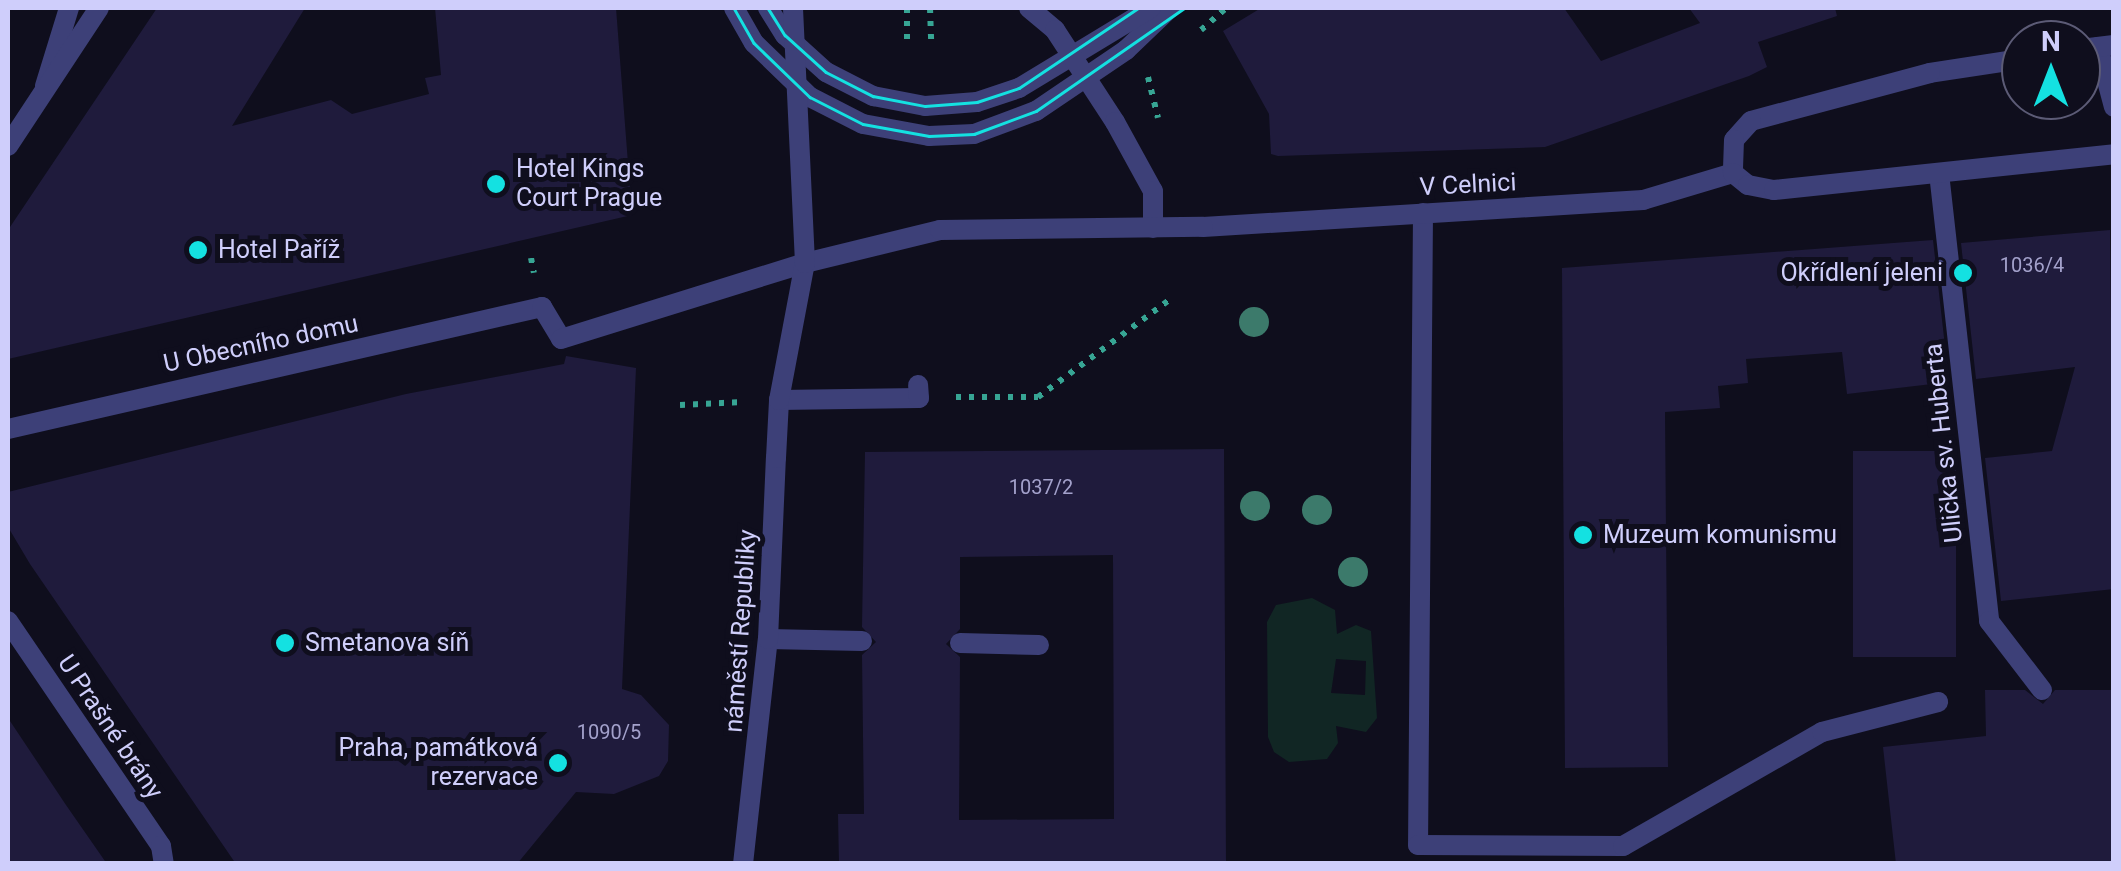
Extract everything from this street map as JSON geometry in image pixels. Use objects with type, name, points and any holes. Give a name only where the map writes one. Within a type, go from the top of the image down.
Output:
[{"type":"street","points":[[44,89],[69,8]]},
{"type":"street","points":[[8,146],[99,8]]},
{"type":"street","points":[[734,8],[754,44],[796,87],[863,124],[952,136],[1014,121],[1087,78],[1170,8]]},
{"type":"street","points":[[768,8],[794,45],[850,86],[926,106],[1000,95],[1150,8]]},
{"type":"street","name":"náměstí Republiky","points":[[743,864],[768,639],[779,400],[805,262],[793,8]]},
{"type":"street","points":[[805,262],[940,230],[1154,228],[1154,190],[1072,54],[1029,8]]},
{"type":"street","points":[[2101,61],[2114,107]]},
{"type":"street","points":[[2001,62],[1930,73],[1751,121],[1734,140],[1733,173],[1748,186],[1774,190],[2114,154]]},
{"type":"street","name":"V Celnici","points":[[1154,228],[1643,200],[1733,173]]},
{"type":"street","name":"Ulička sv. Huberta","points":[[1939,173],[1990,621],[2042,690]]},
{"type":"street","points":[[1423,213],[1418,844],[1623,846],[1822,732],[1938,702]]},
{"type":"street","name":"U Obecního domu","points":[[8,428],[542,307],[561,339],[805,262]]},
{"type":"street","points":[[779,400],[919,391]]},
{"type":"street","name":"U Prašné brány","points":[[8,621],[161,846],[164,864]]},
{"type":"street","points":[[768,639],[862,641]]},
{"type":"street","points":[[960,644],[1040,645]]},
{"type":"path","points":[[907,8],[907,40]]},
{"type":"path","points":[[930,8],[931,39]]},
{"type":"path","points":[[919,391],[1038,397],[1173,297]]},
{"type":"path","points":[[680,404],[779,400]]},
{"type":"green space","points":[[1312,598],[1335,610],[1337,634],[1356,625],[1371,631],[1377,718],[1366,732],[1336,726],[1338,743],[1327,759],[1289,762],[1274,752],[1268,737],[1267,622],[1276,605]],"holes":[[[1336,659],[1366,661],[1365,695],[1331,693]]]},
{"type":"building","points":[[157,8],[305,8],[232,126],[331,100],[352,114],[429,94],[425,78],[441,75],[435,8],[616,8],[632,215],[8,359],[8,230]]},
{"type":"building","points":[[1261,8],[1564,8],[1601,61],[1700,23],[1689,8],[1835,8],[1837,16],[1758,42],[1767,67],[1749,76],[1545,147],[1278,156],[1271,154],[1269,114],[1223,31]]},
{"type":"building","points":[[2110,230],[2114,589],[2001,601],[1985,458],[2052,451],[2075,367],[1976,379],[1961,243]]},
{"type":"building","points":[[1933,240],[1949,382],[1847,394],[1842,352],[1746,359],[1748,383],[1718,386],[1720,408],[1665,412],[1668,767],[1565,768],[1562,268]]},
{"type":"building","points":[[566,356],[636,368],[622,689],[641,695],[669,725],[668,761],[659,776],[614,794],[576,792],[517,864],[236,864],[30,564],[8,527],[8,492],[406,394],[564,364]]},
{"type":"building","points":[[1224,449],[1226,864],[839,864],[838,814],[864,814],[862,655],[876,642],[862,627],[865,452]],"holes":[[[1113,555],[1114,819],[959,820],[960,657],[946,644],[960,629],[960,557]]]},
{"type":"building","points":[[1853,451],[1956,451],[1956,657],[1853,657]]},
{"type":"building","points":[[1985,690],[2025,690],[2043,704],[2055,690],[2114,690],[2114,864],[1896,864],[1883,747],[1986,736]]},
{"type":"building","points":[[8,718],[66,805],[107,864],[8,864]]},
{"type":"tram line","points":[[734,8],[754,43],[810,97],[863,124],[929,136],[974,134],[1036,111],[1184,8]]},
{"type":"tram line","points":[[768,8],[785,35],[826,72],[873,96],[925,106],[977,102],[1019,88],[1138,8]]},
{"type":"place","name":"Hotel Kings Court Prague","points":[[496,184]]},
{"type":"place","name":"Hotel Paříž","points":[[198,250]]},
{"type":"place","name":"Okřídlení jeleni","points":[[1963,273]]},
{"type":"place","name":"Muzeum komunismu","points":[[1583,535]]},
{"type":"place","name":"Smetanova síň","points":[[285,643]]},
{"type":"place","name":"Praha, památková rezervace","points":[[558,763]]}]
